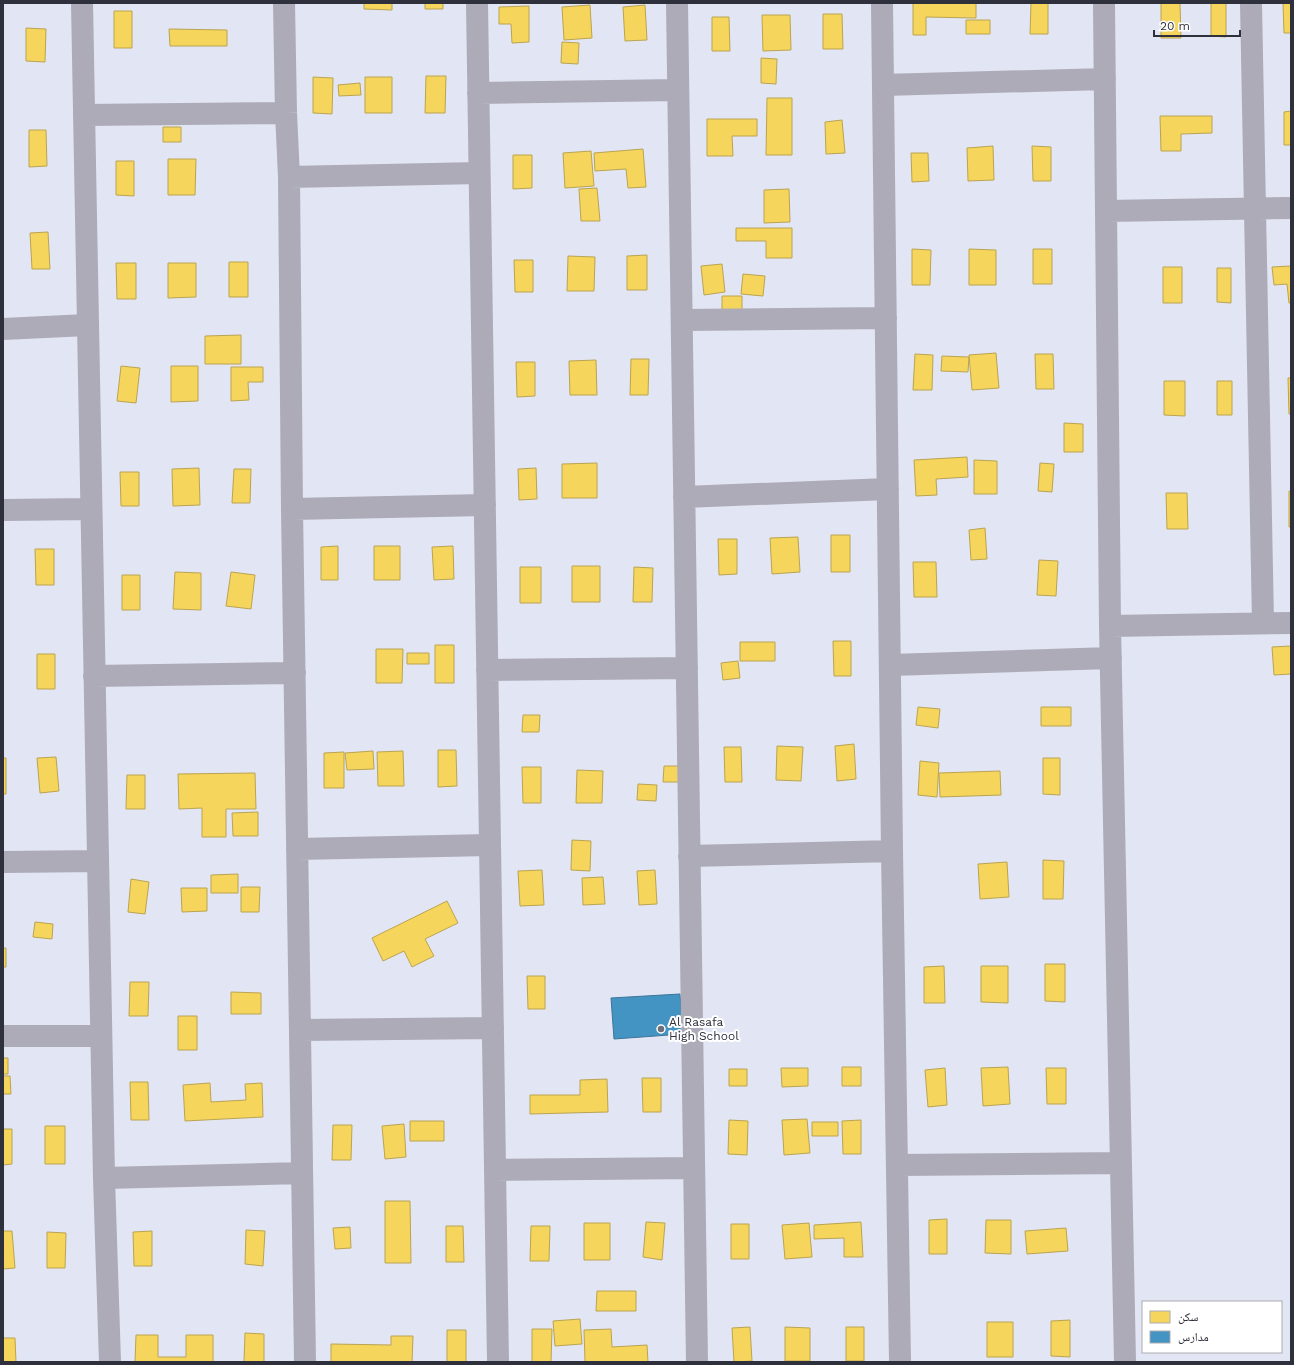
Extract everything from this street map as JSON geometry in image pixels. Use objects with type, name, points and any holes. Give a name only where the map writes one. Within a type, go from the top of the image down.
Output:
[{"type":"street","points":[[82,3],[101,1036],[110,1362]]},
{"type":"street","points":[[284,3],[286,113],[290,177],[292,509],[305,1362]]},
{"type":"street","points":[[477,3],[498,1362]]},
{"type":"street","points":[[677,3],[697,1362]]},
{"type":"street","points":[[882,3],[892,851],[900,1362]]},
{"type":"street","points":[[1104,3],[1110,626],[1125,1362]]},
{"type":"street","points":[[1252,3],[1263,623]]},
{"type":"street","points":[[883,85],[1105,79]]},
{"type":"street","points":[[478,93],[678,90]]},
{"type":"street","points":[[84,116],[286,113]]},
{"type":"street","points":[[290,177],[479,173]]},
{"type":"street","points":[[1106,210],[1291,208]]},
{"type":"street","points":[[682,320],[886,318]]},
{"type":"street","points":[[3,329],[88,325]]},
{"type":"street","points":[[684,496],[888,489]]},
{"type":"street","points":[[292,509],[485,505]]},
{"type":"street","points":[[3,510],[91,509]]},
{"type":"street","points":[[1110,626],[1291,623]]},
{"type":"street","points":[[891,665],[1111,658]]},
{"type":"street","points":[[487,670],[687,668]]},
{"type":"street","points":[[94,676],[295,673]]},
{"type":"street","points":[[297,848],[490,846]]},
{"type":"street","points":[[689,856],[892,851]]},
{"type":"street","points":[[3,862],[98,861]]},
{"type":"street","points":[[300,1030],[493,1028]]},
{"type":"street","points":[[3,1036],[101,1036]]},
{"type":"street","points":[[898,1165],[1121,1163]]},
{"type":"street","points":[[495,1170],[694,1168]]},
{"type":"street","points":[[104,1178],[302,1173]]},
{"type":"building: سكن","points":[[364,3],[392,3],[392,10],[364,9]]},
{"type":"building: سكن","points":[[425,3],[443,3],[443,9],[425,9]]},
{"type":"building: سكن","points":[[913,3],[976,3],[976,18],[926,17],[926,35],[913,35]]},
{"type":"building: سكن","points":[[1031,3],[1048,3],[1048,34],[1030,34]]},
{"type":"building: سكن","points":[[1161,3],[1180,3],[1181,38],[1161,38]]},
{"type":"building: سكن","points":[[1211,3],[1226,3],[1226,37],[1211,36]]},
{"type":"building: سكن","points":[[1283,3],[1291,3],[1291,33],[1284,33]]},
{"type":"building: سكن","points":[[590,5],[592,38],[564,40],[562,7]]},
{"type":"building: سكن","points":[[645,5],[647,40],[625,41],[623,7]]},
{"type":"building: سكن","points":[[529,6],[529,42],[512,43],[511,24],[499,24],[499,7]]},
{"type":"building: سكن","points":[[114,11],[132,11],[132,48],[114,48]]},
{"type":"building: سكن","points":[[823,14],[842,14],[843,49],[823,49]]},
{"type":"building: سكن","points":[[762,15],[790,15],[791,50],[763,51]]},
{"type":"building: سكن","points":[[712,17],[729,17],[730,51],[712,51]]},
{"type":"building: سكن","points":[[966,20],[990,20],[990,34],[966,34]]},
{"type":"building: سكن","points":[[26,28],[46,29],[45,62],[26,61]]},
{"type":"building: سكن","points":[[169,29],[227,30],[227,46],[170,46]]},
{"type":"building: سكن","points":[[562,42],[579,43],[578,64],[561,63]]},
{"type":"building: سكن","points":[[761,58],[777,59],[776,84],[761,83]]},
{"type":"building: سكن","points":[[426,76],[446,76],[445,113],[425,113]]},
{"type":"building: سكن","points":[[313,77],[333,78],[332,114],[313,113]]},
{"type":"building: سكن","points":[[365,77],[392,77],[392,113],[365,113]]},
{"type":"building: سكن","points":[[360,83],[361,95],[339,96],[338,85]]},
{"type":"building: سكن","points":[[767,98],[792,98],[792,155],[766,155]]},
{"type":"building: سكن","points":[[1291,111],[1291,145],[1284,145],[1284,112]]},
{"type":"building: سكن","points":[[1160,116],[1212,116],[1212,133],[1181,134],[1181,151],[1161,151]]},
{"type":"building: سكن","points":[[707,119],[757,119],[757,136],[732,136],[733,156],[707,156]]},
{"type":"building: سكن","points":[[842,120],[845,153],[826,154],[825,122]]},
{"type":"building: سكن","points":[[163,127],[181,127],[181,142],[163,142]]},
{"type":"building: سكن","points":[[29,130],[46,130],[47,166],[29,167]]},
{"type":"building: سكن","points":[[993,146],[994,180],[968,181],[967,148]]},
{"type":"building: سكن","points":[[1032,146],[1051,147],[1051,181],[1033,181]]},
{"type":"building: سكن","points":[[643,149],[646,187],[628,188],[626,169],[595,171],[594,153]]},
{"type":"building: سكن","points":[[591,151],[594,186],[565,188],[563,153]]},
{"type":"building: سكن","points":[[911,153],[928,153],[929,181],[912,182]]},
{"type":"building: سكن","points":[[513,155],[532,155],[532,188],[513,189]]},
{"type":"building: سكن","points":[[168,159],[196,159],[195,195],[168,195]]},
{"type":"building: سكن","points":[[116,161],[134,161],[134,196],[116,195]]},
{"type":"building: سكن","points":[[597,188],[600,221],[581,221],[579,189]]},
{"type":"building: سكن","points":[[789,189],[790,222],[764,223],[764,190]]},
{"type":"building: سكن","points":[[736,228],[792,228],[792,258],[766,258],[766,241],[736,241]]},
{"type":"building: سكن","points":[[48,232],[50,269],[32,269],[30,233]]},
{"type":"building: سكن","points":[[912,249],[931,250],[930,285],[912,285]]},
{"type":"building: سكن","points":[[969,249],[996,250],[996,285],[969,285]]},
{"type":"building: سكن","points":[[1033,249],[1052,249],[1052,284],[1033,284]]},
{"type":"building: سكن","points":[[647,255],[647,290],[627,290],[627,256]]},
{"type":"building: سكن","points":[[568,256],[595,257],[594,291],[567,291]]},
{"type":"building: سكن","points":[[514,260],[533,260],[533,292],[515,292]]},
{"type":"building: سكن","points":[[229,262],[248,262],[248,297],[229,297]]},
{"type":"building: سكن","points":[[116,263],[136,263],[136,299],[117,299]]},
{"type":"building: سكن","points":[[168,263],[196,263],[196,297],[168,298]]},
{"type":"building: سكن","points":[[722,264],[725,292],[704,295],[701,266]]},
{"type":"building: سكن","points":[[1291,266],[1291,303],[1289,303],[1287,284],[1274,285],[1272,267]]},
{"type":"building: سكن","points":[[1163,267],[1182,267],[1182,303],[1163,303]]},
{"type":"building: سكن","points":[[1217,268],[1231,268],[1231,303],[1217,302]]},
{"type":"building: سكن","points":[[743,274],[765,276],[763,296],[741,294]]},
{"type":"building: سكن","points":[[722,296],[742,296],[742,311],[722,311]]},
{"type":"building: سكن","points":[[241,335],[241,364],[205,364],[205,336]]},
{"type":"building: سكن","points":[[996,353],[999,388],[972,390],[969,355]]},
{"type":"building: سكن","points":[[915,354],[933,355],[932,390],[913,390]]},
{"type":"building: سكن","points":[[1035,354],[1053,354],[1054,389],[1036,389]]},
{"type":"building: سكن","points":[[942,356],[969,357],[968,372],[941,371]]},
{"type":"building: سكن","points":[[631,359],[649,359],[648,395],[630,395]]},
{"type":"building: سكن","points":[[596,360],[597,395],[570,395],[569,361]]},
{"type":"building: سكن","points":[[516,362],[535,362],[535,396],[517,397]]},
{"type":"building: سكن","points":[[121,366],[140,368],[136,403],[117,401]]},
{"type":"building: سكن","points":[[171,366],[198,366],[198,401],[171,402]]},
{"type":"building: سكن","points":[[231,367],[263,367],[263,382],[248,382],[249,400],[231,401]]},
{"type":"building: سكن","points":[[1288,378],[1291,378],[1291,414],[1289,414]]},
{"type":"building: سكن","points":[[1164,381],[1185,381],[1185,416],[1164,415]]},
{"type":"building: سكن","points":[[1217,381],[1232,381],[1232,415],[1217,415]]},
{"type":"building: سكن","points":[[1064,423],[1083,424],[1083,452],[1064,452]]},
{"type":"building: سكن","points":[[967,457],[968,477],[936,479],[937,495],[916,496],[914,460]]},
{"type":"building: سكن","points":[[974,460],[997,461],[997,494],[974,494]]},
{"type":"building: سكن","points":[[597,463],[597,498],[562,498],[562,464]]},
{"type":"building: سكن","points":[[1040,463],[1054,464],[1052,492],[1038,491]]},
{"type":"building: سكن","points":[[199,468],[200,505],[173,506],[172,469]]},
{"type":"building: سكن","points":[[536,468],[537,499],[519,500],[518,469]]},
{"type":"building: سكن","points":[[234,469],[251,469],[250,503],[232,503]]},
{"type":"building: سكن","points":[[120,472],[139,472],[139,506],[121,506]]},
{"type":"building: سكن","points":[[1289,491],[1291,491],[1291,527],[1289,527]]},
{"type":"building: سكن","points":[[1166,493],[1187,493],[1188,529],[1167,529]]},
{"type":"building: سكن","points":[[985,528],[987,559],[971,560],[969,530]]},
{"type":"building: سكن","points":[[831,535],[850,535],[850,572],[831,572]]},
{"type":"building: سكن","points":[[798,537],[800,572],[772,574],[770,538]]},
{"type":"building: سكن","points":[[718,539],[737,539],[737,574],[719,575]]},
{"type":"building: سكن","points":[[338,546],[338,580],[321,580],[321,547]]},
{"type":"building: سكن","points":[[374,546],[400,546],[400,580],[374,580]]},
{"type":"building: سكن","points":[[453,546],[454,579],[434,580],[432,547]]},
{"type":"building: سكن","points":[[35,549],[54,549],[54,585],[36,585]]},
{"type":"building: سكن","points":[[1039,560],[1058,561],[1056,596],[1037,595]]},
{"type":"building: سكن","points":[[913,562],[936,562],[937,597],[914,597]]},
{"type":"building: سكن","points":[[572,566],[600,566],[600,602],[572,602]]},
{"type":"building: سكن","points":[[520,567],[541,567],[541,603],[520,603]]},
{"type":"building: سكن","points":[[634,567],[653,568],[652,602],[633,602]]},
{"type":"building: سكن","points":[[175,572],[201,573],[201,610],[173,609]]},
{"type":"building: سكن","points":[[231,572],[255,575],[251,609],[226,606]]},
{"type":"building: سكن","points":[[122,575],[140,575],[140,610],[122,610]]},
{"type":"building: سكن","points":[[833,641],[851,641],[851,676],[834,676]]},
{"type":"building: سكن","points":[[740,642],[775,642],[775,661],[740,661]]},
{"type":"building: سكن","points":[[435,645],[454,645],[454,683],[435,683]]},
{"type":"building: سكن","points":[[1291,646],[1291,674],[1274,675],[1272,647]]},
{"type":"building: سكن","points":[[376,649],[403,649],[402,683],[376,683]]},
{"type":"building: سكن","points":[[407,653],[429,653],[429,664],[407,664]]},
{"type":"building: سكن","points":[[37,654],[55,654],[55,689],[37,689]]},
{"type":"building: سكن","points":[[738,661],[740,678],[723,680],[721,663]]},
{"type":"building: سكن","points":[[918,707],[940,709],[938,728],[916,725]]},
{"type":"building: سكن","points":[[1041,707],[1071,707],[1071,726],[1041,726]]},
{"type":"building: سكن","points":[[523,715],[540,715],[539,732],[522,732]]},
{"type":"building: سكن","points":[[854,744],[856,779],[837,781],[835,746]]},
{"type":"building: سكن","points":[[777,746],[803,747],[801,781],[776,780]]},
{"type":"building: سكن","points":[[724,747],[741,747],[742,782],[725,782]]},
{"type":"building: سكن","points":[[438,750],[456,750],[457,786],[438,787]]},
{"type":"building: سكن","points":[[373,751],[374,769],[347,770],[345,753]]},
{"type":"building: سكن","points":[[403,751],[404,786],[378,786],[377,752]]},
{"type":"building: سكن","points":[[344,752],[344,788],[324,788],[324,753]]},
{"type":"building: سكن","points":[[56,757],[59,791],[40,793],[37,758]]},
{"type":"building: سكن","points":[[3,758],[6,758],[6,794],[3,794]]},
{"type":"building: سكن","points":[[1043,758],[1060,758],[1060,795],[1043,794]]},
{"type":"building: سكن","points":[[920,761],[939,763],[937,797],[918,795]]},
{"type":"building: سكن","points":[[664,766],[683,766],[683,782],[663,782]]},
{"type":"building: سكن","points":[[522,767],[541,767],[541,803],[523,803]]},
{"type":"building: سكن","points":[[577,770],[603,771],[602,803],[576,803]]},
{"type":"building: سكن","points":[[1000,771],[1001,795],[940,797],[939,773]]},
{"type":"building: سكن","points":[[255,773],[256,809],[226,809],[226,837],[202,837],[202,808],[179,809],[178,774]]},
{"type":"building: سكن","points":[[127,775],[145,775],[145,809],[126,809]]},
{"type":"building: سكن","points":[[638,784],[657,785],[656,801],[637,800]]},
{"type":"building: سكن","points":[[258,812],[258,836],[233,836],[232,813]]},
{"type":"building: سكن","points":[[572,840],[591,841],[590,871],[571,870]]},
{"type":"building: سكن","points":[[1043,860],[1064,861],[1063,899],[1043,899]]},
{"type":"building: سكن","points":[[1007,862],[1009,897],[980,899],[978,864]]},
{"type":"building: سكن","points":[[542,870],[544,905],[520,906],[518,871]]},
{"type":"building: سكن","points":[[655,870],[657,904],[639,905],[637,871]]},
{"type":"building: سكن","points":[[238,874],[238,893],[211,893],[211,875]]},
{"type":"building: سكن","points":[[603,877],[605,904],[583,905],[582,878]]},
{"type":"building: سكن","points":[[131,879],[149,882],[145,914],[128,912]]},
{"type":"building: سكن","points":[[241,887],[260,887],[259,912],[241,912]]},
{"type":"building: سكن","points":[[181,888],[207,888],[207,911],[182,912]]},
{"type":"building: سكن","points":[[447,901],[458,923],[425,939],[434,956],[412,967],[404,951],[383,961],[372,938]]},
{"type":"building: سكن","points":[[35,922],[53,924],[52,939],[33,937]]},
{"type":"building: سكن","points":[[3,948],[6,948],[6,967],[3,967]]},
{"type":"building: سكن","points":[[1045,964],[1065,964],[1065,1002],[1045,1001]]},
{"type":"building: سكن","points":[[944,966],[945,1003],[924,1003],[924,967]]},
{"type":"building: سكن","points":[[981,966],[1008,966],[1008,1003],[981,1002]]},
{"type":"building: سكن","points":[[527,976],[545,976],[545,1009],[528,1009]]},
{"type":"building: سكن","points":[[130,982],[149,982],[148,1016],[129,1016]]},
{"type":"building: سكن","points":[[231,992],[261,993],[261,1014],[231,1014]]},
{"type":"building: سكن","points":[[178,1016],[197,1016],[197,1050],[178,1050]]},
{"type":"building: سكن","points":[[3,1058],[8,1058],[8,1074],[3,1074]]},
{"type":"building: سكن","points":[[842,1067],[861,1067],[861,1086],[842,1086]]},
{"type":"building: سكن","points":[[1008,1067],[1010,1104],[983,1106],[981,1068]]},
{"type":"building: سكن","points":[[781,1068],[808,1068],[808,1086],[782,1087]]},
{"type":"building: سكن","points":[[945,1068],[947,1105],[928,1107],[925,1070]]},
{"type":"building: سكن","points":[[1046,1068],[1066,1068],[1066,1104],[1047,1104]]},
{"type":"building: سكن","points":[[729,1069],[747,1069],[747,1086],[729,1086]]},
{"type":"building: سكن","points":[[3,1076],[10,1076],[11,1094],[3,1094]]},
{"type":"building: سكن","points":[[642,1078],[661,1078],[661,1112],[643,1112]]},
{"type":"building: سكن","points":[[607,1079],[608,1112],[530,1114],[530,1095],[580,1095],[580,1080]]},
{"type":"building: سكن","points":[[130,1082],[148,1082],[149,1120],[131,1120]]},
{"type":"building: سكن","points":[[210,1083],[211,1102],[246,1100],[245,1084],[262,1083],[263,1117],[185,1121],[183,1085]]},
{"type":"building: سكن","points":[[807,1119],[810,1153],[784,1155],[782,1120]]},
{"type":"building: سكن","points":[[729,1120],[748,1121],[747,1155],[728,1154]]},
{"type":"building: سكن","points":[[861,1120],[861,1154],[843,1154],[842,1121]]},
{"type":"building: سكن","points":[[410,1121],[444,1121],[444,1141],[410,1141]]},
{"type":"building: سكن","points":[[812,1122],[838,1122],[838,1136],[812,1136]]},
{"type":"building: سكن","points":[[404,1124],[406,1157],[385,1159],[382,1126]]},
{"type":"building: سكن","points":[[333,1125],[352,1125],[351,1160],[332,1160]]},
{"type":"building: سكن","points":[[45,1126],[65,1126],[65,1164],[45,1164]]},
{"type":"building: سكن","points":[[3,1129],[12,1129],[12,1164],[3,1165]]},
{"type":"building: سكن","points":[[385,1201],[410,1201],[411,1263],[385,1263]]},
{"type":"building: سكن","points":[[947,1219],[947,1254],[929,1254],[929,1220]]},
{"type":"building: سكن","points":[[986,1220],[1011,1220],[1011,1254],[985,1253]]},
{"type":"building: سكن","points":[[646,1222],[665,1223],[662,1260],[643,1257]]},
{"type":"building: سكن","points":[[861,1222],[863,1257],[844,1257],[844,1238],[814,1239],[814,1225]]},
{"type":"building: سكن","points":[[584,1223],[610,1223],[610,1260],[584,1260]]},
{"type":"building: سكن","points":[[809,1223],[812,1257],[785,1259],[782,1225]]},
{"type":"building: سكن","points":[[731,1224],[749,1224],[749,1259],[731,1259]]},
{"type":"building: سكن","points":[[446,1226],[463,1226],[464,1262],[446,1262]]},
{"type":"building: سكن","points":[[531,1226],[550,1226],[549,1261],[530,1261]]},
{"type":"building: سكن","points":[[350,1227],[351,1248],[335,1249],[333,1228]]},
{"type":"building: سكن","points":[[1066,1228],[1068,1251],[1027,1254],[1025,1231]]},
{"type":"building: سكن","points":[[246,1230],[265,1231],[263,1266],[245,1264]]},
{"type":"building: سكن","points":[[3,1231],[12,1231],[15,1268],[3,1269]]},
{"type":"building: سكن","points":[[152,1231],[152,1266],[134,1266],[133,1232]]},
{"type":"building: سكن","points":[[47,1232],[66,1233],[65,1268],[47,1268]]},
{"type":"building: سكن","points":[[597,1291],[636,1291],[636,1311],[596,1311]]},
{"type":"building: سكن","points":[[580,1319],[582,1344],[555,1346],[553,1321]]},
{"type":"building: سكن","points":[[1070,1320],[1070,1357],[1051,1356],[1051,1321]]},
{"type":"building: سكن","points":[[987,1322],[1013,1322],[1013,1357],[987,1357]]},
{"type":"building: سكن","points":[[750,1327],[752,1361],[734,1362],[732,1328]]},
{"type":"building: سكن","points":[[785,1327],[810,1328],[810,1361],[785,1361]]},
{"type":"building: سكن","points":[[846,1327],[864,1327],[864,1361],[846,1361]]},
{"type":"building: سكن","points":[[532,1329],[552,1329],[551,1362],[532,1362]]},
{"type":"building: سكن","points":[[611,1329],[612,1347],[647,1345],[648,1362],[585,1362],[584,1330]]},
{"type":"building: سكن","points":[[447,1330],[466,1330],[466,1362],[447,1362]]},
{"type":"building: سكن","points":[[245,1333],[264,1334],[264,1362],[244,1362]]},
{"type":"building: سكن","points":[[136,1335],[158,1335],[158,1357],[186,1357],[186,1335],[213,1335],[213,1362],[135,1362]]},
{"type":"building: سكن","points":[[391,1336],[413,1336],[412,1362],[331,1362],[331,1344],[391,1345]]},
{"type":"building: سكن","points":[[3,1338],[15,1338],[16,1362],[3,1362]]},
{"type":"building: مدارس","points":[[680,994],[683,1034],[614,1039],[611,998]]},
{"type":"place","name":"Al Rasafa High School","points":[[661,1029]]}]
